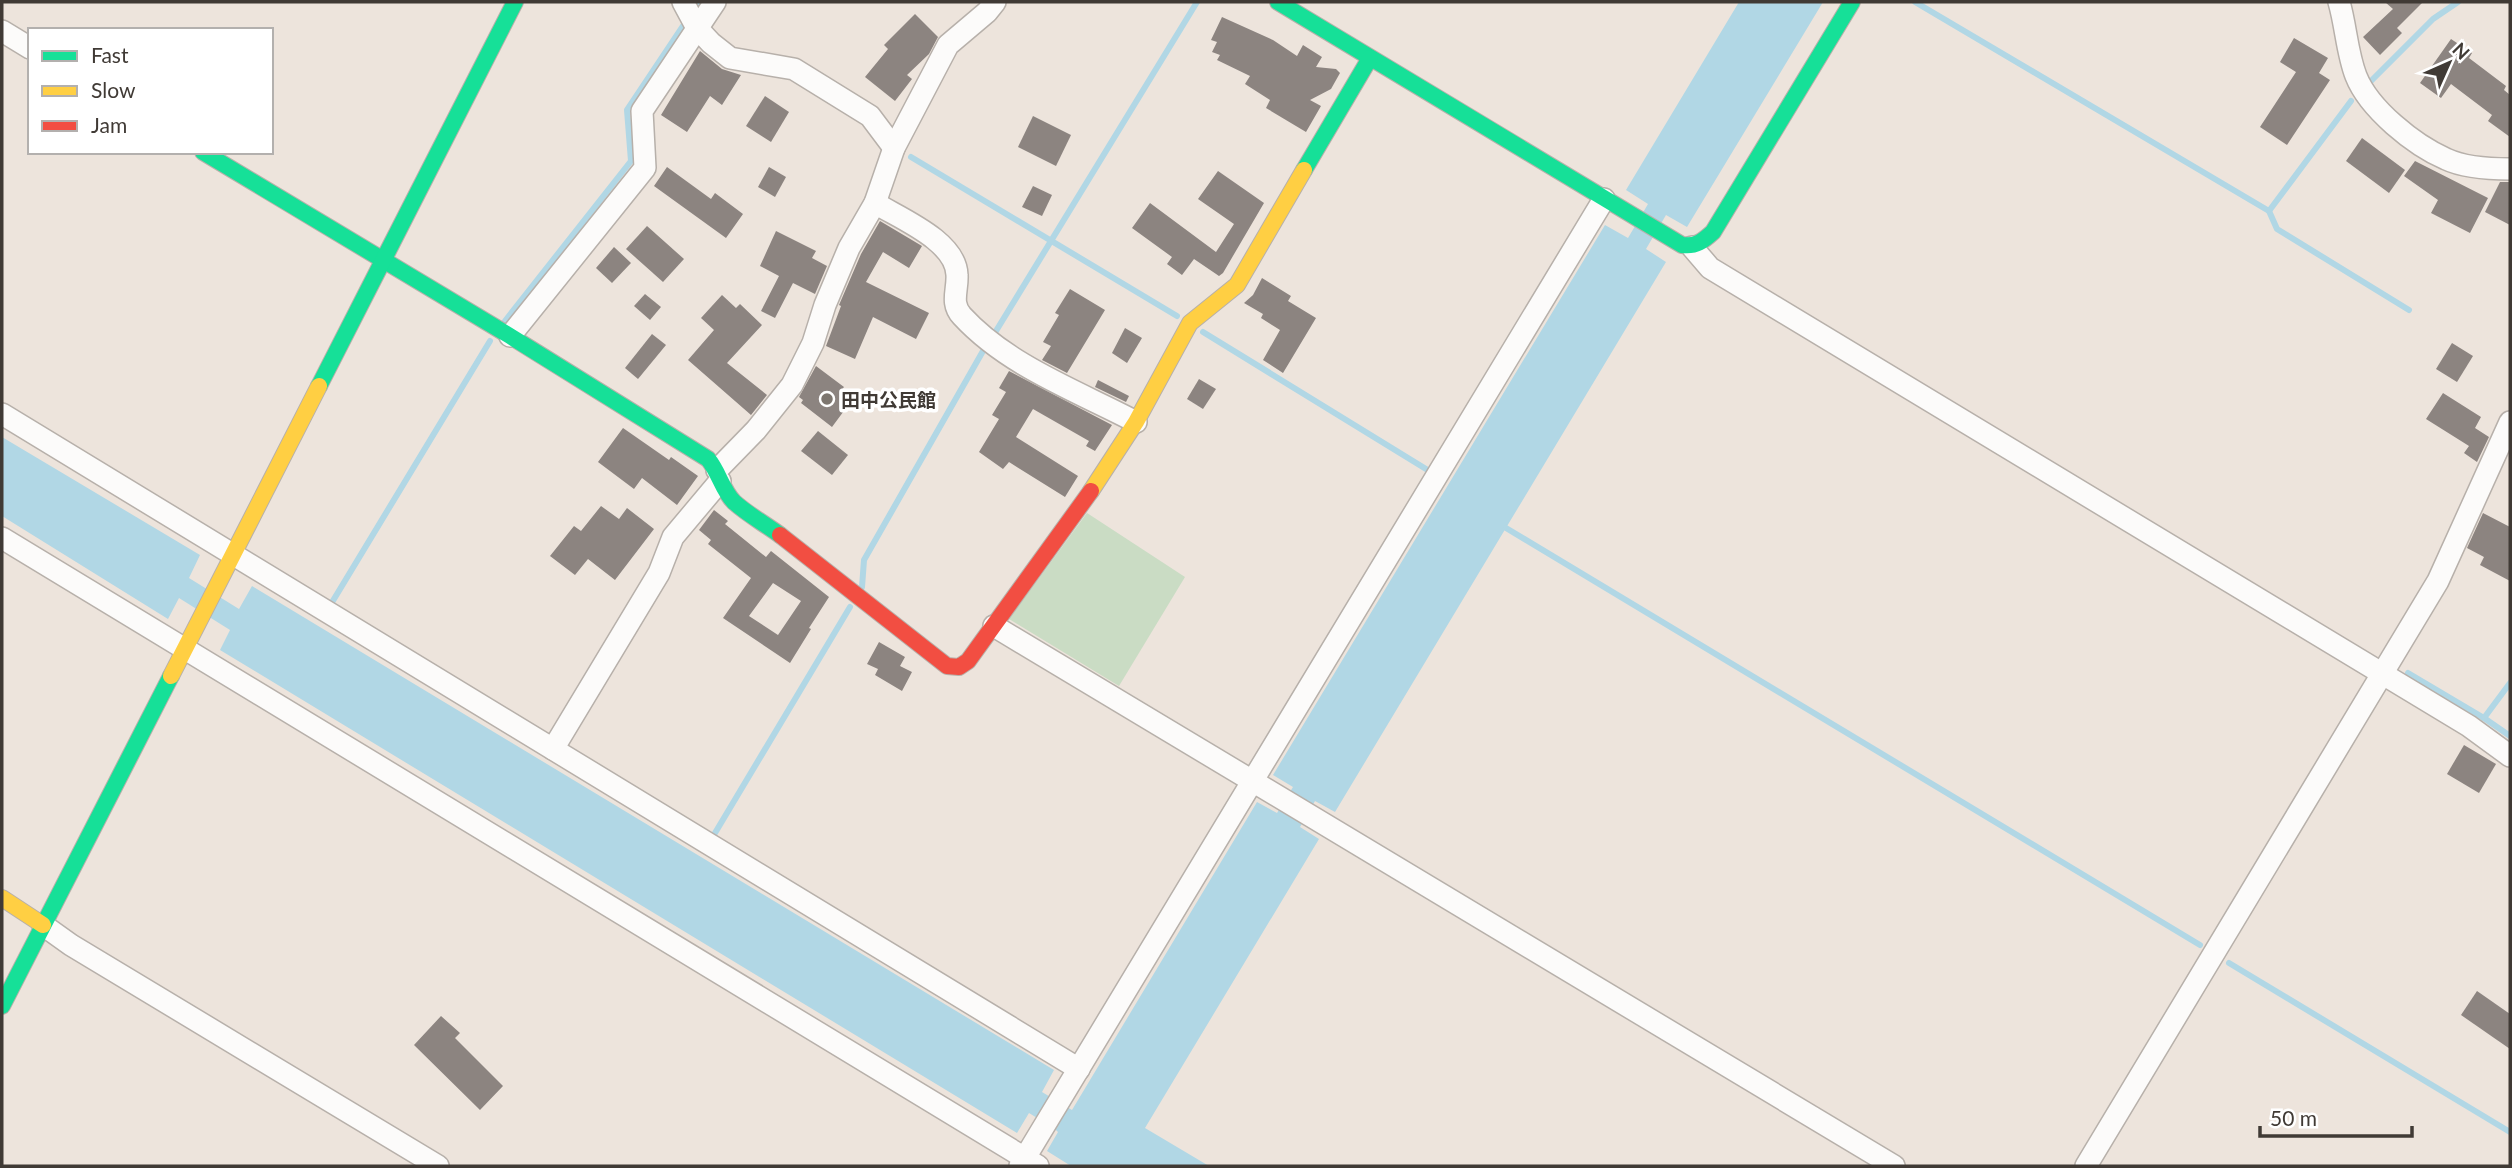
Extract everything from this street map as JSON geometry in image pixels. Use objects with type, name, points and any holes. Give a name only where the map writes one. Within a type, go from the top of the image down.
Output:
[{"type":"street","points":[[2,1006],[515,2]]},
{"type":"street","points":[[683,2],[697,28],[710,43],[730,58],[794,69],[870,116],[894,148]]},
{"type":"street","points":[[510,336],[645,168],[642,111],[715,2]]},
{"type":"street","points":[[553,749],[659,573],[673,537],[718,475],[792,385],[813,343],[825,305],[849,248],[875,203],[894,148],[948,45],[995,2]]},
{"type":"street","points":[[1278,2],[1604,199],[1682,245],[1692,247],[1703,242],[1713,232],[1852,2]]},
{"type":"street","points":[[2339,2],[2355,75],[2370,104],[2410,137],[2447,160],[2490,169],[2510,169]]},
{"type":"street","points":[[2,31],[28,47]]},
{"type":"street","points":[[206,154],[708,458],[733,501],[806,552],[870,607],[947,666],[959,667],[968,662],[1079,510],[1136,422],[1190,323],[1237,285],[1370,58]]},
{"type":"street","points":[[2,538],[1028,1164],[1044,1126],[1604,199]]},
{"type":"street","points":[[875,203],[942,243],[958,273],[954,303],[960,314],[1011,357],[1136,422]]},
{"type":"street","points":[[1692,247],[1710,268],[2384,674],[2469,726],[2510,756]]},
{"type":"street","points":[[2,414],[1079,1069]]},
{"type":"street","points":[[2086,1166],[2438,581],[2510,422]]},
{"type":"street","points":[[994,626],[1894,1166]]},
{"type":"street","points":[[2,898],[71,945],[438,1166]]},
{"type":"green space","points":[[1087,513],[1185,577],[1119,686],[1009,619]]},
{"type":"water","points":[[1739,2],[1823,2],[1687,227],[1666,215],[1646,249],[1666,262],[1335,812],[1315,801],[1300,827],[1319,839],[1145,1128],[1209,1166],[1071,1166],[1047,1151],[1058,1132],[1029,1113],[1017,1133],[220,650],[230,630],[179,598],[168,619],[2,516],[2,437],[200,555],[189,578],[239,609],[252,586],[1054,1070],[1042,1092],[1072,1110],[1257,802],[1277,813],[1293,787],[1273,775],[1605,225],[1628,238],[1648,204],[1626,190]]},
{"type":"building","points":[[2385,2],[2423,2],[2397,28],[2402,33],[2380,55],[2363,37],[2393,9]]},
{"type":"building","points":[[915,14],[938,37],[929,54],[907,75],[912,79],[895,101],[865,77],[888,49],[884,45]]},
{"type":"building","points":[[1222,17],[1273,40],[1297,56],[1303,45],[1322,57],[1316,67],[1336,69],[1340,73],[1331,89],[1310,100],[1321,106],[1306,132],[1266,108],[1270,100],[1245,84],[1250,76],[1217,60],[1220,55],[1212,52],[1217,42],[1211,40]]},
{"type":"building","points":[[2294,38],[2328,58],[2319,73],[2330,80],[2287,145],[2260,127],[2296,72],[2280,62]]},
{"type":"building","points":[[2451,39],[2472,53],[2469,58],[2506,86],[2504,90],[2510,95],[2510,137],[2488,121],[2492,115],[2451,84],[2441,98],[2420,83]]},
{"type":"building","points":[[700,51],[722,69],[741,75],[722,105],[710,96],[687,132],[661,115]]},
{"type":"building","points":[[765,96],[789,112],[771,142],[746,126]]},
{"type":"building","points":[[1033,116],[1071,135],[1056,166],[1018,147]]},
{"type":"building","points":[[2362,138],[2405,170],[2389,193],[2346,161]]},
{"type":"building","points":[[2415,161],[2488,198],[2470,233],[2431,213],[2438,200],[2404,176]]},
{"type":"building","points":[[667,167],[711,199],[715,193],[743,214],[726,238],[654,186]]},
{"type":"building","points":[[769,167],[786,177],[775,197],[758,187]]},
{"type":"building","points":[[1218,171],[1264,203],[1223,273],[1219,276],[1194,259],[1182,275],[1167,264],[1172,257],[1132,228],[1150,203],[1216,252],[1234,224],[1198,199]]},
{"type":"building","points":[[2500,182],[2510,182],[2510,225],[2485,212]]},
{"type":"building","points":[[1033,186],[1052,195],[1042,216],[1022,207]]},
{"type":"building","points":[[880,221],[922,246],[909,268],[883,252],[866,282],[929,313],[916,339],[873,317],[855,359],[826,346],[841,306],[839,305],[861,254]]},
{"type":"building","points":[[647,226],[684,259],[663,282],[626,249]]},
{"type":"building","points":[[776,231],[816,251],[812,258],[827,266],[815,294],[793,283],[775,318],[761,311],[779,276],[760,266]]},
{"type":"building","points":[[614,247],[631,263],[612,283],[596,268]]},
{"type":"building","points":[[1262,278],[1291,296],[1288,301],[1316,318],[1283,373],[1263,360],[1280,330],[1261,318],[1263,314],[1244,303],[1253,295]]},
{"type":"building","points":[[1070,289],[1105,310],[1067,373],[1042,360],[1051,346],[1043,342],[1059,315],[1055,313]]},
{"type":"building","points":[[645,294],[661,307],[650,320],[634,306]]},
{"type":"building","points":[[722,295],[736,308],[740,304],[762,325],[727,363],[767,395],[751,415],[688,360],[714,330],[701,318]]},
{"type":"building","points":[[1125,328],[1142,338],[1127,363],[1112,353]]},
{"type":"building","points":[[652,334],[666,345],[638,379],[625,368]]},
{"type":"building","points":[[2452,343],[2473,356],[2457,382],[2436,369]]},
{"type":"building","points":[[816,366],[844,387],[840,392],[852,400],[832,427],[801,403],[803,400],[799,397]]},
{"type":"building","points":[[1009,371],[1112,425],[1095,451],[1086,446],[1089,441],[1033,409],[1016,437],[1078,476],[1065,497],[1009,462],[1003,469],[979,452],[999,419],[992,415],[1006,392],[999,388]]},
{"type":"building","points":[[1199,379],[1216,389],[1203,409],[1187,399]]},
{"type":"building","points":[[1098,380],[1129,396],[1126,402],[1095,387]]},
{"type":"building","points":[[2443,393],[2481,417],[2475,428],[2489,437],[2477,462],[2464,453],[2469,446],[2426,419]]},
{"type":"building","points":[[623,428],[669,460],[671,457],[698,476],[677,505],[642,478],[634,489],[598,462]]},
{"type":"building","points":[[818,431],[848,455],[832,475],[801,451]]},
{"type":"building","points":[[601,506],[619,519],[627,508],[654,529],[615,580],[588,559],[575,575],[550,556],[574,526],[581,531]]},
{"type":"building","points":[[714,510],[728,521],[725,524],[766,557],[771,551],[829,597],[790,663],[723,618],[751,578],[708,544],[711,540],[699,530]],"holes":[[[773,583],[801,601],[778,635],[749,616]]]},
{"type":"building","points":[[2483,513],[2510,527],[2510,581],[2480,565],[2484,557],[2467,548]]},
{"type":"building","points":[[879,642],[905,657],[900,666],[912,672],[902,691],[875,675],[878,669],[867,664]]},
{"type":"building","points":[[2464,745],[2496,764],[2479,793],[2447,774]]},
{"type":"building","points":[[2477,991],[2510,1014],[2510,1049],[2461,1015]]},
{"type":"building","points":[[441,1016],[460,1033],[455,1038],[503,1086],[480,1110],[414,1045]]},
{"type":"waterway","points":[[996,331],[1197,2]]},
{"type":"waterway","points":[[1915,2],[2269,211],[2351,101]]},
{"type":"waterway","points":[[2371,81],[2433,19],[2458,2]]},
{"type":"waterway","points":[[505,321],[631,161],[627,110],[683,26]]},
{"type":"waterway","points":[[911,157],[1177,316]]},
{"type":"waterway","points":[[2269,211],[2277,229],[2409,310]]},
{"type":"waterway","points":[[1203,332],[1426,469]]},
{"type":"waterway","points":[[331,604],[490,341]]},
{"type":"waterway","points":[[862,587],[864,560],[983,351]]},
{"type":"waterway","points":[[1506,528],[2200,945]]},
{"type":"waterway","points":[[715,833],[850,607]]},
{"type":"waterway","points":[[2408,673],[2510,736]]},
{"type":"waterway","points":[[2484,718],[2510,683]]},
{"type":"waterway","points":[[2229,963],[2510,1132]]},
{"type":"traffic: fast","points":[[319,386],[515,2]]},
{"type":"traffic: fast","points":[[1278,2],[1682,245],[1699,243],[1713,232],[1852,2]]},
{"type":"traffic: fast","points":[[1304,170],[1370,58]]},
{"type":"traffic: fast","points":[[206,154],[510,336],[708,459],[734,502],[780,535]]},
{"type":"traffic: fast","points":[[2,1006],[171,676]]},
{"type":"traffic: slow","points":[[1091,491],[1136,422],[1190,323],[1237,285],[1304,170]]},
{"type":"traffic: slow","points":[[171,676],[319,386]]},
{"type":"traffic: slow","points":[[2,898],[43,925]]},
{"type":"traffic: jam","points":[[780,535],[947,666],[959,667],[968,661],[1091,491]]},
{"type":"place","name":"田中公民館","points":[[827,399]]}]
